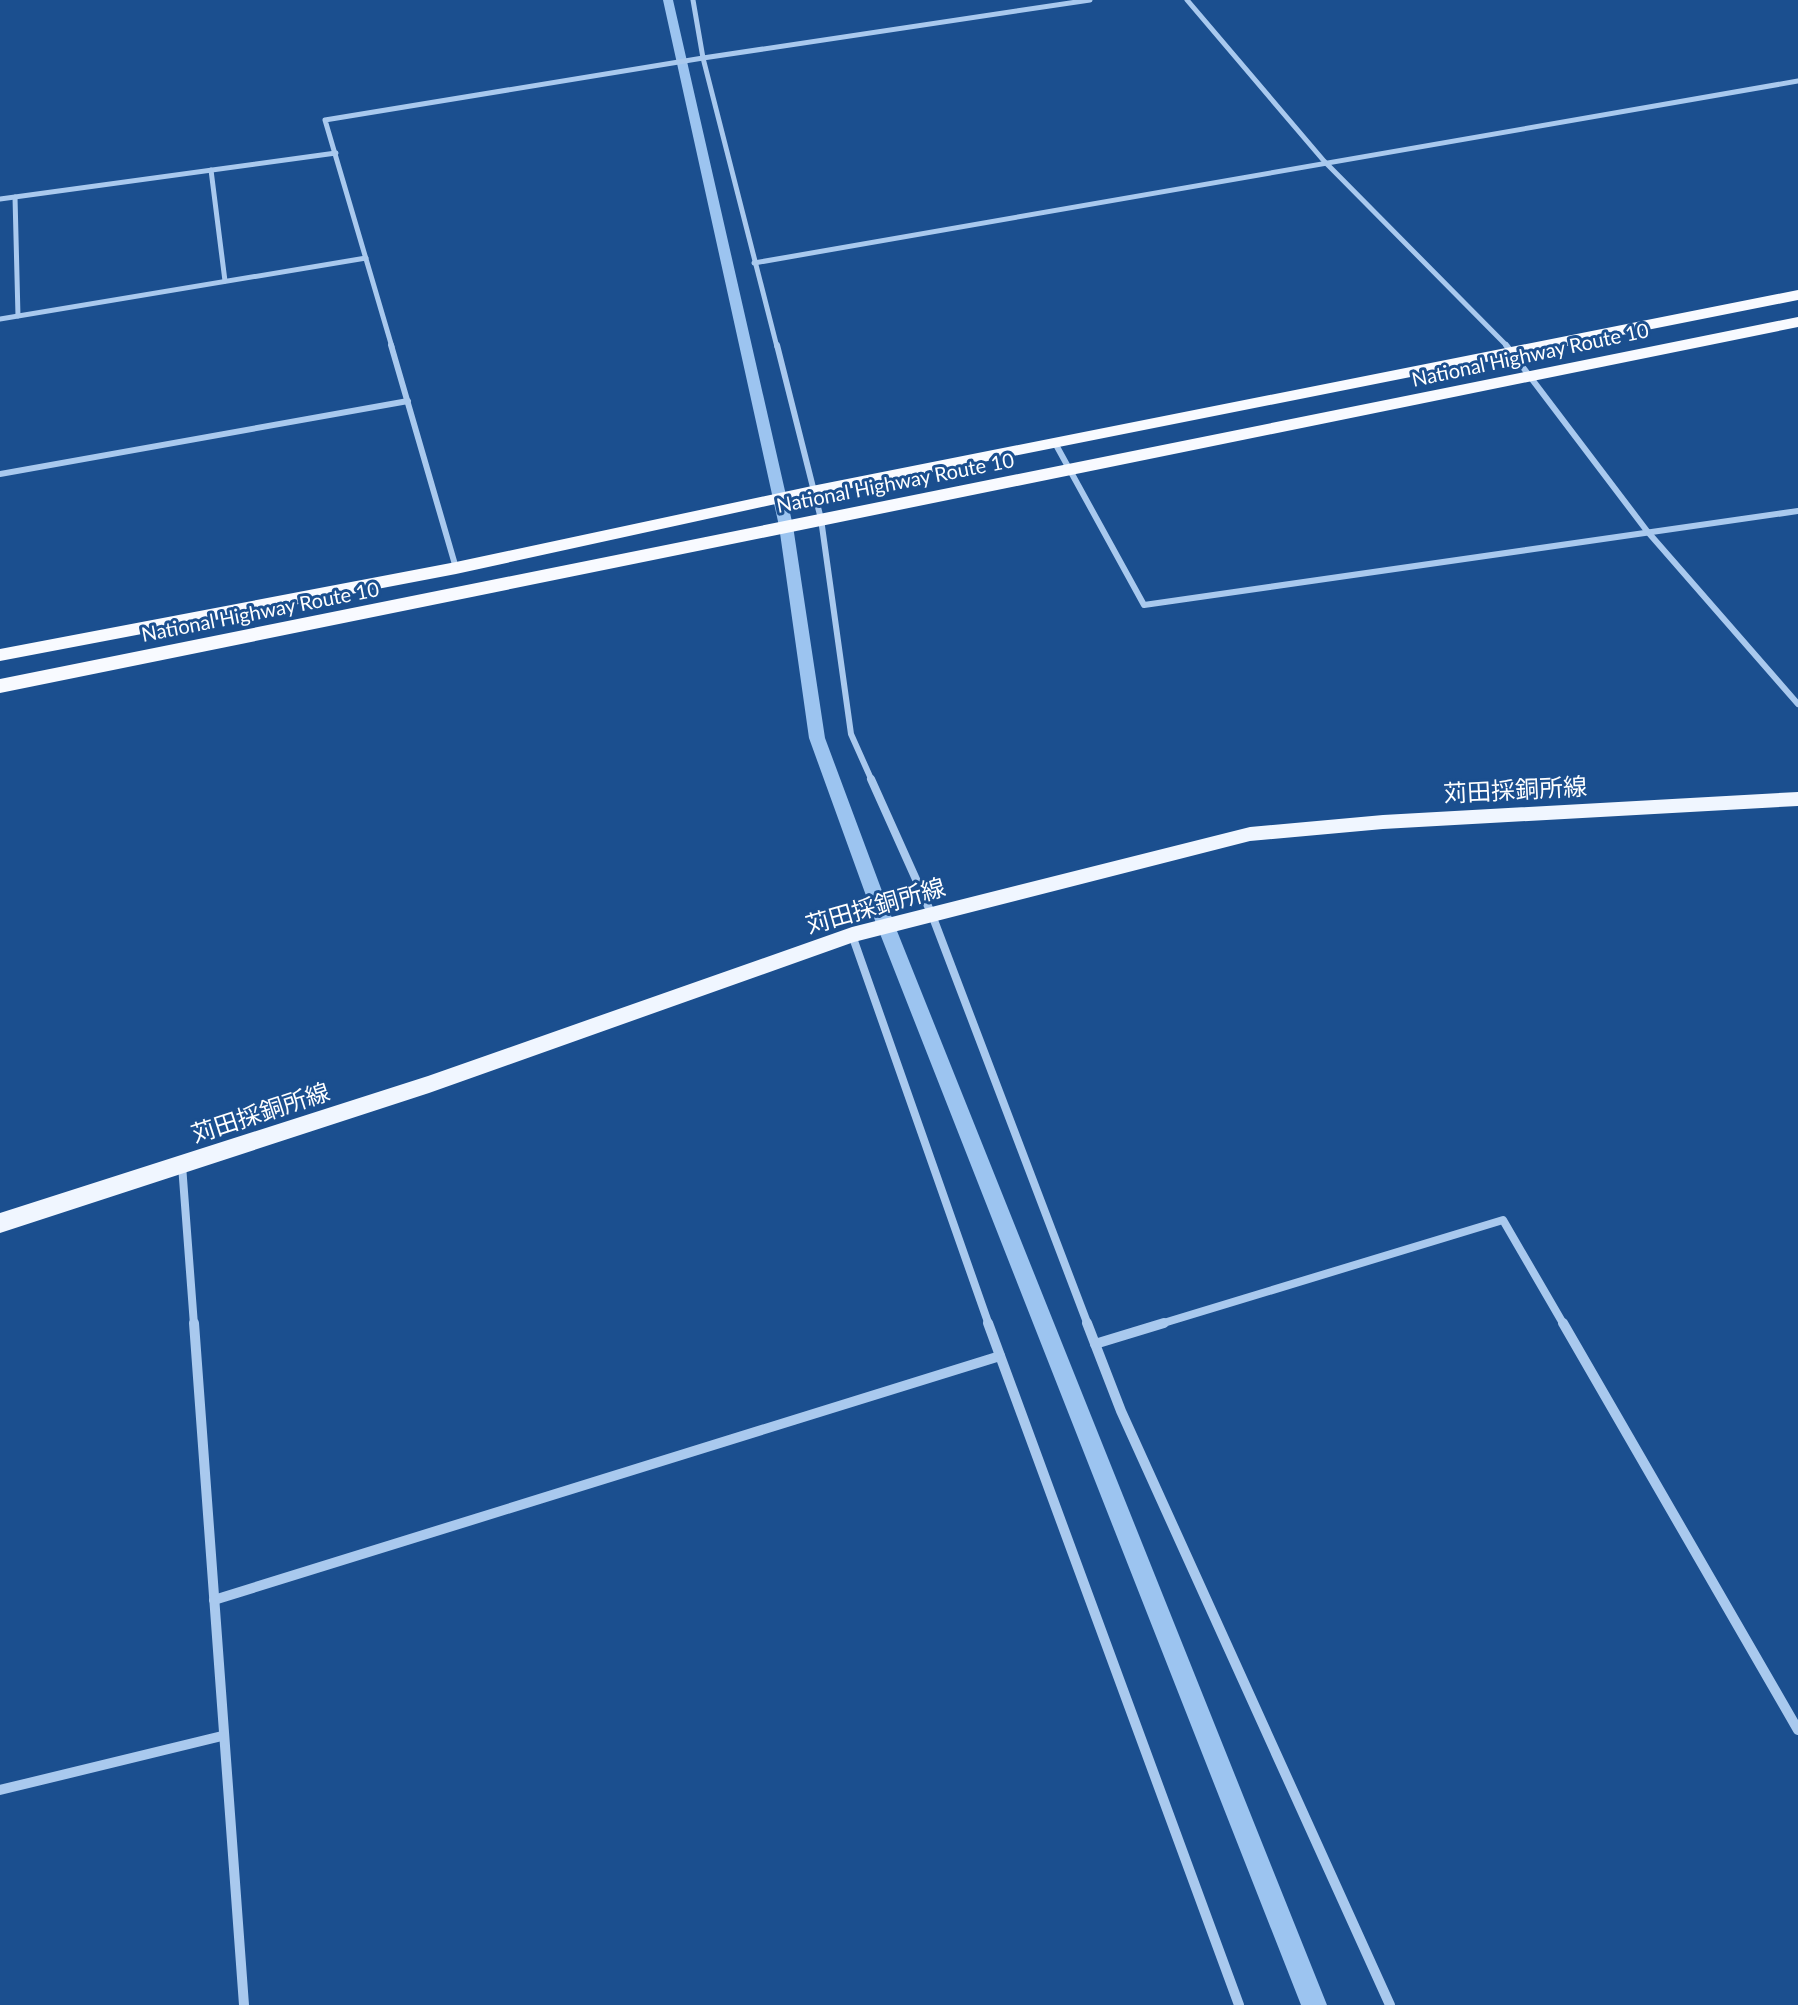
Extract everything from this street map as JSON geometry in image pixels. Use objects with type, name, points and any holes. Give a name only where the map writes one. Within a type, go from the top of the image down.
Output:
[{"type":"highway","name":"National Highway Route 10","points":[[0,655],[456,568],[812,491],[1514,354],[1798,295]]},
{"type":"highway","name":"National Highway Route 10","points":[[0,686],[1798,322]]},
{"type":"main road","name":"苅田採銅所線","points":[[0,1223],[429,1084],[852,935],[1250,834],[1383,822],[1798,799]]},
{"type":"street","points":[[693,0],[703,58],[821,519],[851,734],[932,915],[1121,1411],[1390,2005]]},
{"type":"street","points":[[456,568],[325,120],[703,58],[1090,0]]},
{"type":"street","points":[[1187,0],[1324,161],[1514,354],[1647,531],[1798,704]]},
{"type":"street","points":[[754,263],[1324,161],[1798,81]]},
{"type":"street","points":[[0,199],[336,153]]},
{"type":"street","points":[[211,170],[225,281]]},
{"type":"street","points":[[15,197],[18,316]]},
{"type":"street","points":[[0,319],[366,258]]},
{"type":"street","points":[[0,474],[408,401]]},
{"type":"street","points":[[1055,443],[1144,605],[1798,511]]},
{"type":"street","points":[[852,935],[1000,1356],[1239,2005]]},
{"type":"street","points":[[182,1165],[244,2005]]},
{"type":"street","points":[[1095,1344],[1503,1220],[1798,1730]]},
{"type":"street","points":[[214,1600],[1000,1356]]},
{"type":"street","points":[[0,1790],[222,1736]]},
{"type":"waterway","points":[[668,0],[786,526],[817,738],[886,926],[1314,2005]]}]
